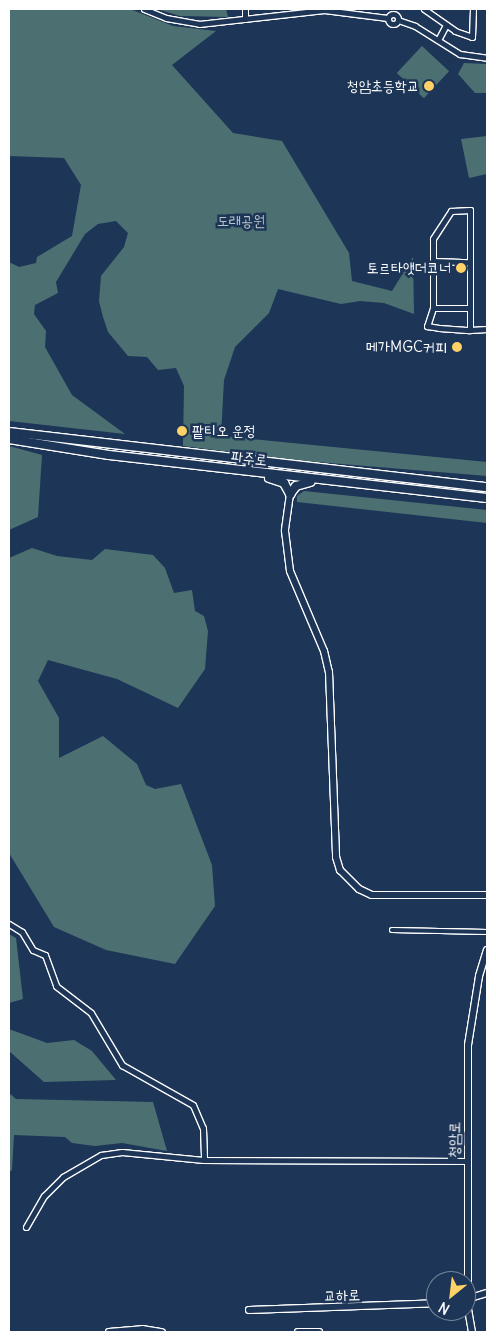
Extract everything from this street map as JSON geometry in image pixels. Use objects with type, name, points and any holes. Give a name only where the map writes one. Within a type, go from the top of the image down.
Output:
[{"type":"main road","name":"파주로","points":[[9,432],[416,480],[487,486]]},
{"type":"main road","name":"파주로","points":[[9,439],[239,471],[487,498]]},
{"type":"main road","points":[[239,471],[249,476],[277,479],[284,483],[290,494],[302,482],[328,480]]},
{"type":"street","points":[[144,9],[166,18],[199,24],[324,9],[354,10],[388,18],[392,24],[398,20]]},
{"type":"street","points":[[244,9],[245,19]]},
{"type":"street","points":[[424,9],[446,25],[472,37],[473,9]]},
{"type":"street","points":[[388,18],[395,12],[398,20],[438,40],[460,54],[487,58]]},
{"type":"street","points":[[438,40],[446,25]]},
{"type":"street","points":[[470,330],[470,210],[451,211],[433,239],[433,308],[427,326],[470,330],[487,329]]},
{"type":"street","points":[[434,261],[469,262]]},
{"type":"street","points":[[433,308],[470,308]]},
{"type":"street","points":[[290,494],[286,531],[290,571],[324,651],[330,672],[336,857],[340,870],[359,889],[372,894],[487,895]]},
{"type":"street","points":[[9,924],[22,932],[33,950],[45,955],[56,986],[91,1013],[122,1064],[194,1105],[203,1128],[204,1160]]},
{"type":"street","points":[[392,930],[487,932]]},
{"type":"street","name":"청암로","points":[[468,1271],[466,1161],[468,1045],[479,976],[487,950]]},
{"type":"street","points":[[26,1227],[44,1196],[63,1177],[101,1155],[122,1152],[204,1160],[466,1161]]},
{"type":"street","name":"교하로","points":[[249,1310],[426,1303]]},
{"type":"street","points":[[109,1332],[142,1329],[162,1332]]},
{"type":"street","points":[[298,1332],[319,1332]]},
{"type":"green space","name":"도래공원","points":[[9,9],[130,9],[173,26],[216,31],[172,65],[233,133],[282,141],[349,253],[352,281],[392,291],[413,257],[414,314],[384,303],[360,301],[341,304],[278,289],[269,313],[235,347],[224,380],[221,436],[487,462],[487,476],[293,460],[183,446],[184,386],[176,368],[158,370],[147,357],[128,356],[108,332],[103,317],[99,301],[101,276],[124,247],[128,233],[116,221],[98,224],[85,234],[56,282],[58,293],[35,305],[34,314],[46,331],[45,347],[72,395],[125,434],[9,421],[9,262],[19,267],[36,263],[37,257],[72,236],[81,185],[64,158],[9,156]]},
{"type":"green space","points":[[157,9],[226,9],[228,17],[180,16]]},
{"type":"green space","points":[[422,46],[449,71],[424,98],[397,73]]},
{"type":"green space","points":[[464,63],[487,64],[487,93],[475,93],[458,74]]},
{"type":"green space","points":[[487,136],[487,174],[469,178],[461,139]]},
{"type":"green space","points":[[9,446],[42,455],[38,517],[9,530]]},
{"type":"green space","points":[[304,491],[487,510],[487,523],[297,502],[297,496]]},
{"type":"green space","points":[[32,548],[57,556],[92,560],[105,549],[153,555],[165,568],[174,593],[192,590],[195,611],[204,616],[208,631],[205,669],[178,708],[117,679],[48,660],[38,681],[59,718],[59,758],[103,736],[137,764],[146,785],[155,789],[181,784],[212,865],[215,906],[175,964],[106,950],[54,927],[9,853],[9,558]]},
{"type":"green space","points":[[9,934],[16,938],[23,999],[9,1003]]},
{"type":"green space","points":[[9,1029],[47,1043],[74,1040],[92,1051],[116,1080],[44,1082],[9,1051]]},
{"type":"green space","points":[[9,1093],[16,1099],[153,1102],[167,1151],[122,1143],[95,1146],[72,1143],[65,1137],[14,1135],[12,1170],[9,1172]]},
{"type":"place","name":"청암초등학교","points":[[429,86]]},
{"type":"place","name":"토르타앳더코너","points":[[461,268]]},
{"type":"place","name":"메가MGC커피","points":[[457,347]]},
{"type":"place","name":"팥티오 운정","points":[[182,431]]}]
